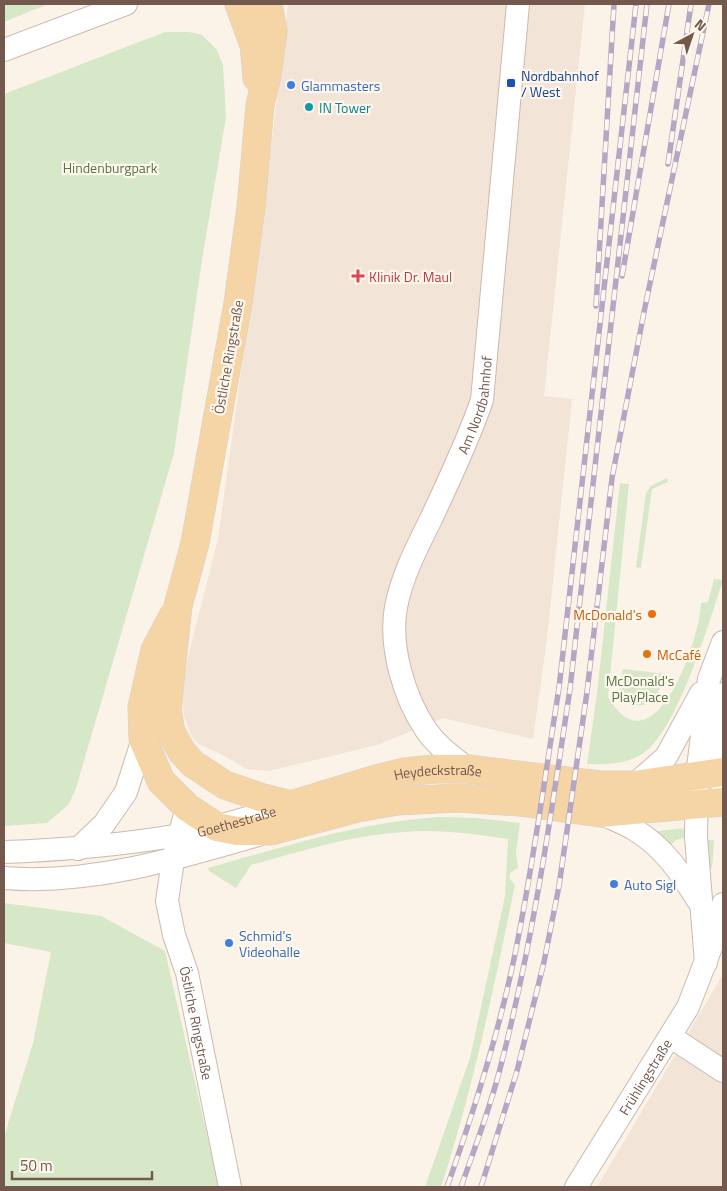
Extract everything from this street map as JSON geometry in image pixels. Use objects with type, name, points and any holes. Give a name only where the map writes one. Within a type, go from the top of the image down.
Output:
[{"type":"main road","name":"Östliche Ringstraße","points":[[239,4],[254,45],[260,105]]},
{"type":"main road","name":"Östliche Ringstraße","points":[[192,764],[182,752],[171,732],[166,709],[178,606],[194,543],[238,303],[251,207],[260,105],[267,75],[273,31],[268,4]]},
{"type":"main road","name":"Östliche Ringstraße","points":[[178,606],[155,650],[142,707],[143,739],[161,781],[187,807]]},
{"type":"main road","points":[[192,764],[225,785],[291,805]]},
{"type":"main road","points":[[187,807],[195,778],[192,764]]},
{"type":"main road","name":"Heydeckstraße","points":[[291,805],[404,772],[434,768],[468,768],[600,785],[634,785],[716,779]]},
{"type":"main road","name":"Heydeckstraße","points":[[187,807],[217,827],[237,831],[271,831],[358,808],[397,800],[458,798],[519,802],[600,814],[696,804]]},
{"type":"main road","points":[[696,804],[723,802]]},
{"type":"street","points":[[4,50],[126,4]]},
{"type":"street","name":"Am Nordbahnhof","points":[[468,768],[445,751],[426,730],[406,691],[396,643],[396,608],[402,582],[417,546],[470,437],[482,400],[518,4]]},
{"type":"street","points":[[634,785],[666,757],[716,686],[723,642]]},
{"type":"street","name":"Frühlingstraße","points":[[576,1187],[688,1008],[706,963],[712,905],[696,804],[716,779],[716,686]]},
{"type":"street","points":[[78,849],[104,824],[126,792],[143,739]]},
{"type":"street","name":"Goethestraße","points":[[180,835],[217,827],[291,805]]},
{"type":"street","name":"Östliche Ringstraße","points":[[187,807],[173,860],[168,901],[174,934],[187,973],[230,1187]]},
{"type":"street","points":[[600,814],[636,830],[665,854],[685,878],[712,905]]},
{"type":"street","name":"Heydeckstraße","points":[[4,878],[57,878],[131,869],[173,860],[271,831]]},
{"type":"street","points":[[4,852],[78,849],[180,835]]},
{"type":"street","points":[[671,1037],[723,1071]]},
{"type":"shaded area","points":[[288,4],[585,4],[544,396],[572,399],[547,639],[533,739],[443,718],[377,745],[269,771],[247,769],[219,753],[200,745],[192,737],[185,719],[181,699],[188,657],[218,539],[266,190]]},
{"type":"shaded area","points":[[723,972],[723,1187],[597,1187],[722,976]]},
{"type":"green space","points":[[4,4],[48,4],[4,22]]},
{"type":"green space","name":"Hindenburgpark","points":[[165,32],[189,32],[202,35],[217,50],[223,65],[226,117],[202,260],[174,453],[76,788],[69,804],[47,823],[4,826],[4,94]]},
{"type":"green space","points":[[667,478],[668,482],[652,489],[641,568],[636,567],[646,493],[651,486]]},
{"type":"green space","points":[[620,483],[629,484],[608,697],[625,717],[642,720],[657,711],[671,693],[693,644],[701,603],[708,602],[714,579],[723,580],[691,674],[668,723],[655,742],[642,754],[629,760],[608,764],[587,764],[597,693]]},
{"type":"green space","name":"McDonald's PlayPlace","points":[[623,669],[666,674],[660,689],[653,699],[646,704],[638,705],[626,700],[620,690]]},
{"type":"green space","points":[[439,817],[476,818],[520,823],[516,853],[518,868],[511,872],[509,878],[515,885],[473,1075],[441,1187],[425,1187],[470,1058],[505,896],[508,839],[431,831],[366,836],[327,844],[251,865],[236,888],[209,871],[208,868],[322,836],[379,824]]},
{"type":"green space","points":[[685,828],[687,837],[676,840],[670,846],[650,832]]},
{"type":"green space","points":[[706,840],[714,840],[712,869],[710,867]]},
{"type":"green space","points":[[4,903],[101,916],[165,951],[219,1187],[4,1187],[4,1137],[33,1043],[51,952],[4,943]]},
{"type":"railway","points":[[596,306],[614,4]]},
{"type":"railway","points":[[447,1187],[476,1101],[509,984],[538,821],[559,688],[636,4]]},
{"type":"railway","points":[[461,1187],[501,1065],[523,972],[556,783],[570,689],[647,4]]},
{"type":"railway","points":[[622,276],[669,4]]},
{"type":"railway","points":[[668,164],[691,4]]},
{"type":"railway","points":[[481,1187],[517,1071],[544,962],[559,886],[587,692],[612,478],[645,307],[709,4]]},
{"type":"place","name":"Nordbahnhof / West","points":[[511,83]]},
{"type":"place","name":"Glammasters","points":[[291,85]]},
{"type":"place","name":"IN Tower","points":[[309,107]]},
{"type":"place","name":"Klinik Dr. Maul","points":[[358,276]]},
{"type":"place","name":"McDonald's","points":[[652,614]]},
{"type":"place","name":"McCafé","points":[[647,654]]},
{"type":"place","name":"Auto Sigl","points":[[614,884]]},
{"type":"place","name":"Schmid's Videohalle","points":[[229,943]]}]
